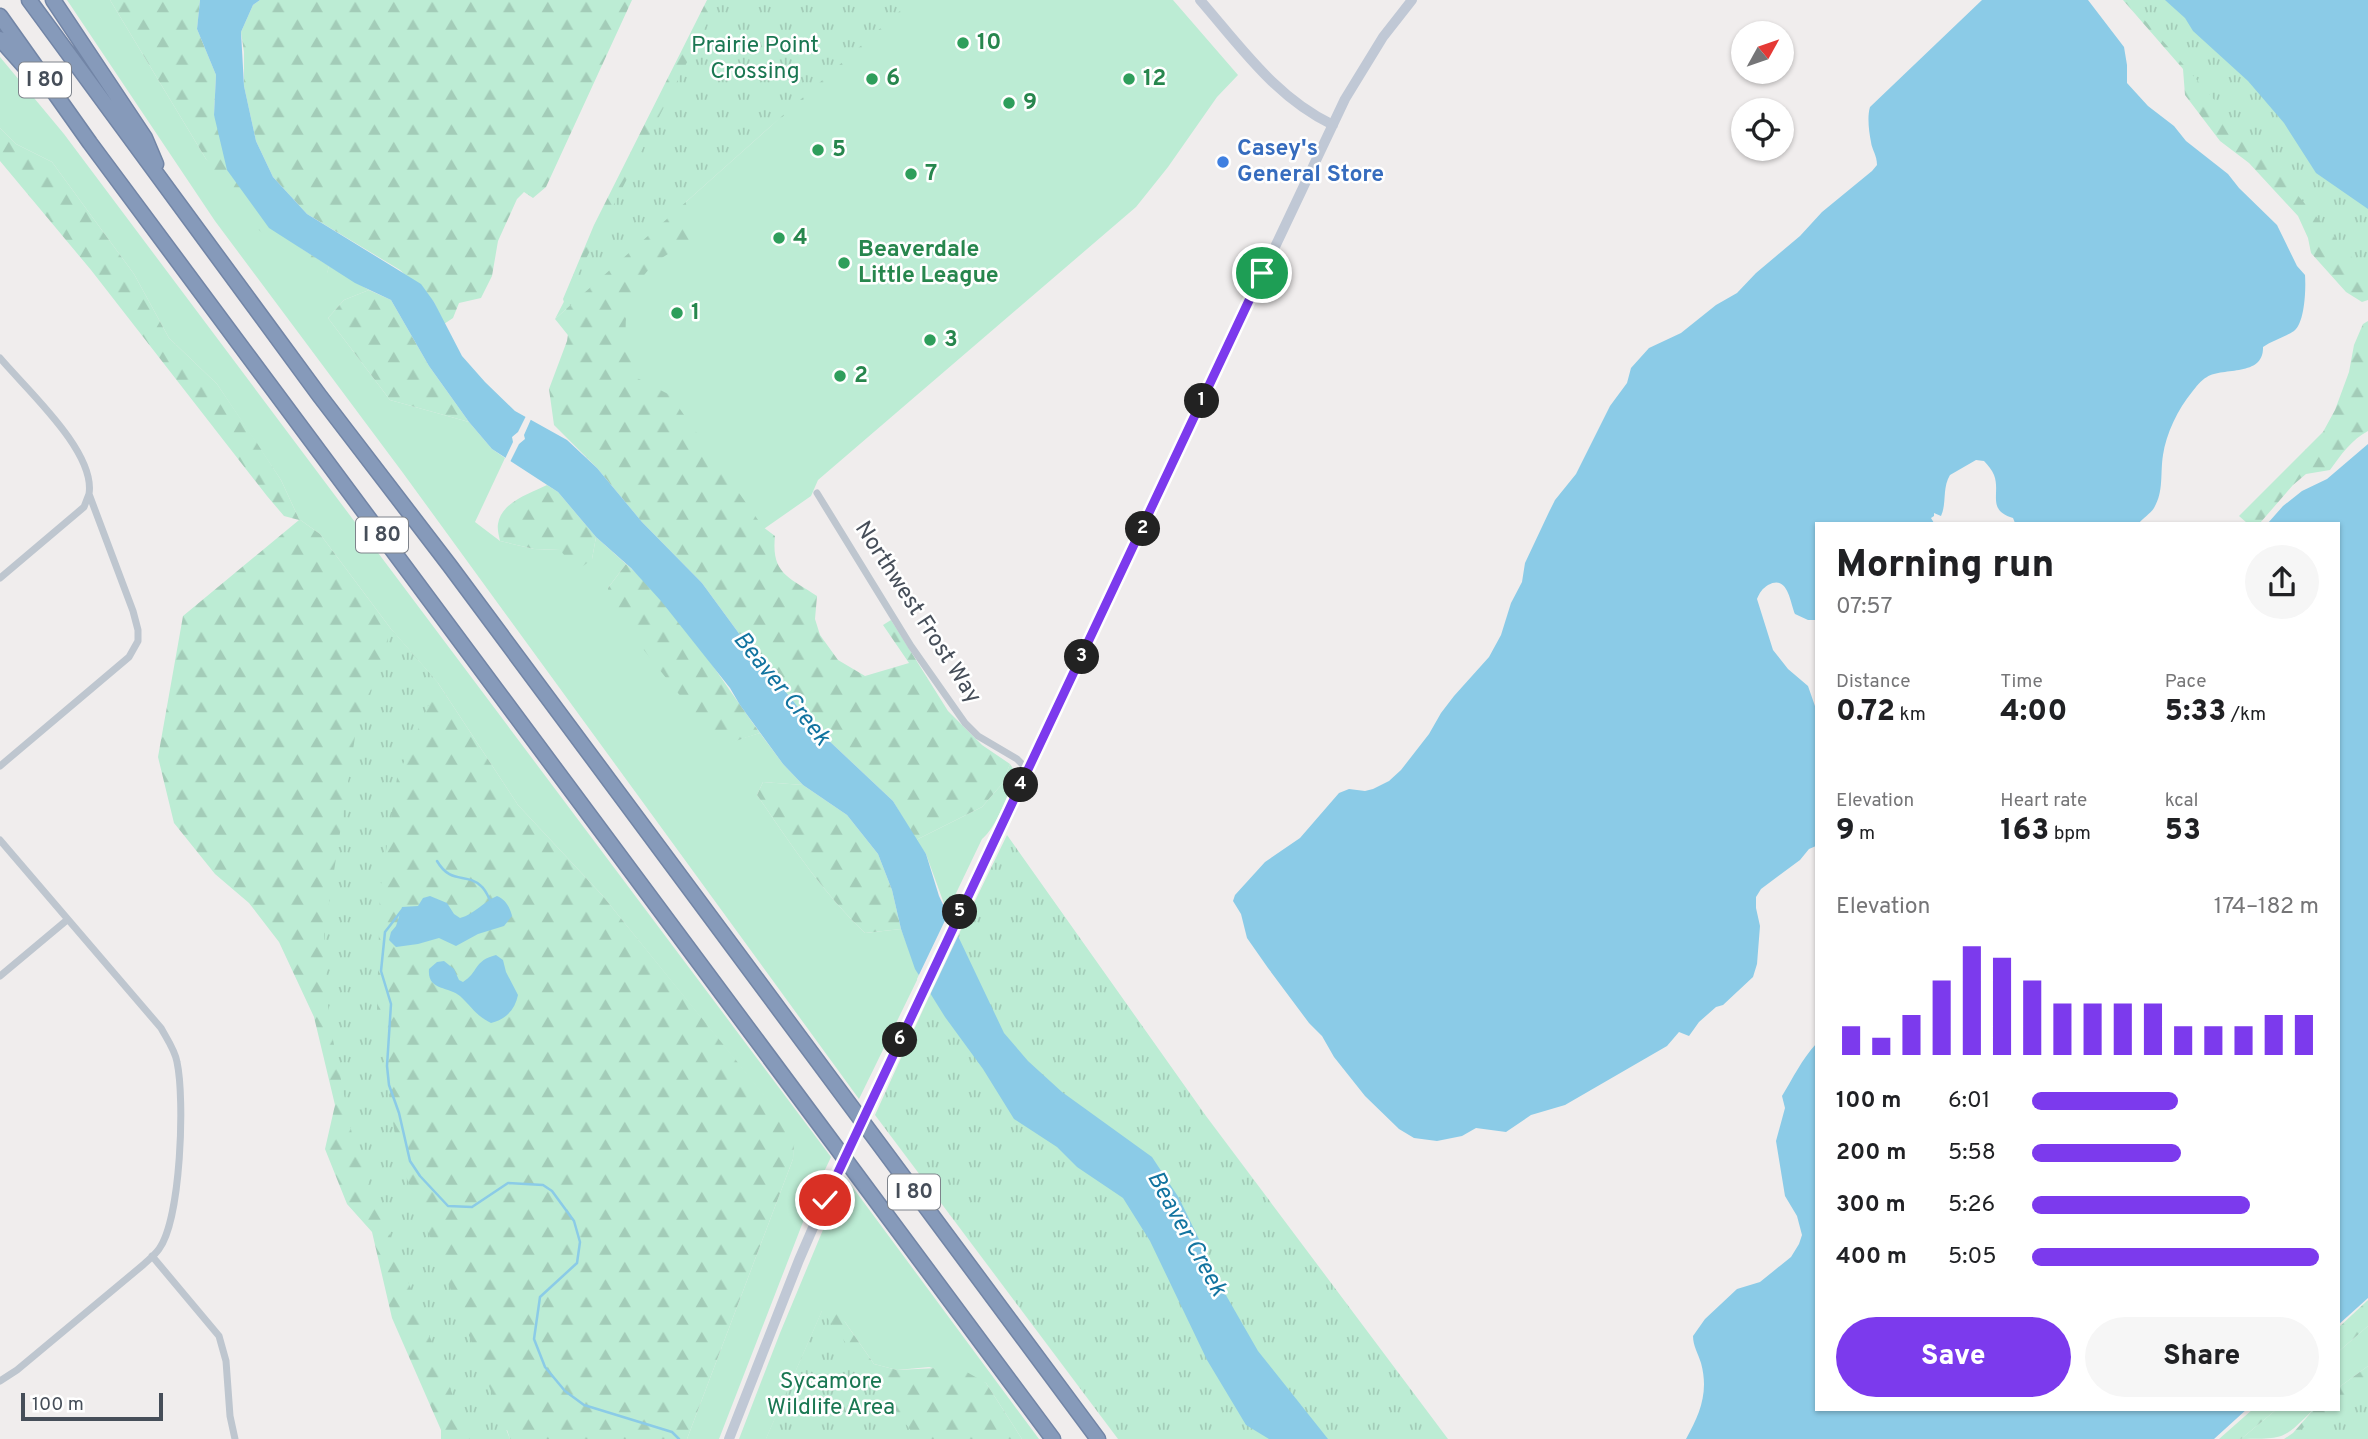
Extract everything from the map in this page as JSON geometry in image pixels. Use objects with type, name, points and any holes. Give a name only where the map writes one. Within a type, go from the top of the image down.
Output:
[{"type":"highway","name":"I 80","points":[[29,0],[319,395],[450,566],[1098,1439]]},
{"type":"highway","points":[[53,0],[145,138],[165,184]]},
{"type":"highway","name":"I 80","points":[[0,16],[90,144],[1053,1439]]},
{"type":"highway","points":[[0,39],[90,144]]},
{"type":"main road","points":[[1200,0],[1283,94],[1314,116],[1333,125]]},
{"type":"main road","points":[[729,1439],[825,1200],[1333,125],[1369,59],[1412,0]]},
{"type":"street","points":[[0,358],[70,438],[83,459],[89,476],[89,495],[85,507],[0,578]]},
{"type":"street","name":"Northwest Frost Way","points":[[817,493],[911,646],[957,712],[978,736],[1017,759],[1028,770]]},
{"type":"street","points":[[0,766],[129,657],[138,641],[135,621],[89,495]]},
{"type":"street","points":[[0,841],[161,1028],[177,1061],[181,1111],[178,1171],[160,1248],[17,1370],[0,1381]]},
{"type":"street","points":[[0,976],[67,920]]},
{"type":"street","points":[[152,1256],[219,1336],[226,1362],[235,1439]]},
{"type":"green space","points":[[67,0],[110,0],[206,159],[327,273],[329,266],[369,290],[344,300],[328,318],[390,400],[469,422],[492,449],[505,458],[475,522],[500,541],[534,549],[560,550],[592,559],[596,537],[626,564],[608,588],[672,683],[720,745],[760,733],[803,785],[763,782],[757,795],[821,884],[865,933],[901,929],[919,976],[859,1099],[403,473],[215,221]]},
{"type":"green space","points":[[110,0],[200,0],[197,29],[216,75],[214,115],[269,228],[329,266],[327,274],[307,269],[248,221],[206,159]]},
{"type":"green space","points":[[260,0],[632,0],[546,187],[533,198],[524,192],[517,199],[498,241],[492,276],[481,298],[459,303],[453,318],[444,324],[434,302],[400,270],[307,214],[273,177],[256,141],[244,86],[241,32],[253,5]]},
{"type":"green space","points":[[707,0],[858,0],[685,200],[696,243],[666,255],[643,276],[629,303],[626,319],[628,346],[637,378],[670,395],[763,527],[775,536],[779,567],[790,579],[817,596],[815,619],[820,635],[838,660],[865,676],[909,663],[883,625],[891,620],[948,711],[982,745],[1010,764],[1002,784],[982,807],[916,840],[893,801],[802,712],[702,583],[554,425],[549,389],[567,341],[570,321],[563,299],[594,225]]},
{"type":"green space","name":"Prairie Point Crossing","points":[[719,0],[912,0],[555,319]]},
{"type":"green space","points":[[891,0],[925,0],[770,127]]},
{"type":"green space","name":"Beaverdale Little League","points":[[912,0],[1173,0],[1238,75],[1217,97],[1136,207],[818,480],[811,496],[738,547],[555,319]]},
{"type":"green space","points":[[2123,0],[2163,0],[2368,203],[2368,300],[2362,302],[2346,292],[2311,253],[2308,238],[2298,216],[2249,163],[2220,141],[2185,95],[2183,69]]},
{"type":"green space","points":[[2127,0],[2368,0],[2368,275],[2363,270]]},
{"type":"green space","points":[[0,57],[64,134],[831,1157],[815,1191],[719,1439],[687,1439],[793,1159],[794,1133],[602,895],[518,805],[438,683],[391,629],[320,534],[299,519],[281,480],[217,384],[169,338],[134,274],[52,162],[16,144],[0,128]]},
{"type":"green space","points":[[0,128],[16,144],[52,162],[134,274],[169,338],[217,384],[281,480],[299,519],[320,534],[391,629],[438,683],[518,805],[602,895],[795,1133],[793,1159],[687,1439],[510,1439],[507,1430],[486,1439],[441,1439],[441,1430],[392,1318],[372,1232],[347,1204],[325,1149],[335,1105],[314,1017],[279,942],[249,903],[215,874],[174,823],[158,757],[183,616],[299,520],[284,516],[267,496],[91,270],[0,161]]},
{"type":"green space","points":[[369,290],[391,300],[429,366],[469,422],[390,400],[328,318],[344,300]]},
{"type":"green space","points":[[2368,321],[2368,431],[2352,443],[2330,470],[2306,474],[2293,485],[2261,522],[2246,522],[2239,516],[2323,432],[2335,410],[2363,324]]},
{"type":"green space","points":[[547,485],[558,492],[596,537],[592,559],[577,571],[560,550],[534,549],[500,541],[498,524],[505,510],[518,499]]},
{"type":"green space","points":[[626,564],[681,623],[760,733],[720,746],[609,606],[608,588]]},
{"type":"green space","points":[[391,629],[438,683],[397,778],[380,891],[377,1011],[398,1156],[510,1439],[470,1439],[354,1144],[329,1020],[324,935],[355,737]]},
{"type":"green space","points":[[1010,764],[1016,773],[998,818],[982,839],[947,912],[926,854],[916,840],[982,807],[1002,784]]},
{"type":"green space","points":[[763,782],[803,785],[847,815],[878,854],[892,890],[901,929],[865,933],[849,917],[807,867],[757,795]]},
{"type":"green space","points":[[1007,835],[1206,1116],[1448,1439],[1118,1439],[875,1115]]},
{"type":"green space","points":[[845,1177],[1039,1439],[1022,1439],[986,1383],[929,1367],[897,1370],[874,1364],[845,1322],[822,1311],[766,1439],[739,1439]]},
{"type":"green space","points":[[2368,1300],[2368,1326],[2340,1350],[2340,1326]]},
{"type":"green space","points":[[827,1303],[845,1322],[874,1364],[897,1370],[958,1367],[986,1383],[1022,1439],[766,1439]]},
{"type":"green space","name":"Sycamore Wildlife Area","points":[[822,1311],[917,1439],[766,1439]]},
{"type":"green space","points":[[2368,1326],[2368,1366],[2340,1387],[2340,1350]]},
{"type":"green space","points":[[2368,1366],[2368,1439],[2284,1439],[2312,1411],[2340,1411],[2340,1387]]},
{"type":"green space","points":[[2368,1381],[2368,1439],[2287,1439],[2327,1411],[2340,1411],[2340,1402]]},
{"type":"green space","points":[[2251,1411],[2275,1411],[2241,1439],[2219,1439]]},
{"type":"green space","points":[[2275,1411],[2312,1411],[2283,1435],[2267,1439],[2241,1439]]},
{"type":"water","name":"Beaver Creek","points":[[200,0],[260,0],[253,5],[241,32],[244,86],[256,141],[273,177],[307,214],[421,284],[434,302],[462,356],[485,382],[515,411],[567,440],[597,468],[642,522],[702,583],[802,712],[893,801],[926,854],[939,896],[1004,1033],[1028,1061],[1062,1092],[1152,1157],[1179,1198],[1227,1297],[1258,1351],[1328,1439],[1269,1439],[1246,1425],[1207,1360],[1150,1241],[1123,1198],[1077,1167],[1057,1147],[1014,1119],[983,1069],[945,1017],[915,969],[901,929],[892,890],[878,854],[847,815],[803,785],[783,764],[730,688],[661,601],[631,568],[596,537],[558,492],[492,449],[429,366],[391,300],[355,283],[269,228],[227,170],[214,115],[216,75],[197,29]]},
{"type":"water","points":[[1982,0],[2088,0],[2124,47],[2127,83],[2148,106],[2174,126],[2186,141],[2228,174],[2277,225],[2297,266],[2305,275],[2304,305],[2298,327],[2263,347],[2262,356],[2257,363],[2250,367],[2214,374],[2205,378],[2195,388],[2177,414],[2167,439],[2157,502],[2140,522],[2015,522],[1997,506],[1996,482],[1992,471],[1984,461],[1976,460],[1950,475],[1943,511],[1941,516],[1934,513],[1931,518],[1933,522],[1815,522],[1815,620],[1795,614],[1787,591],[1780,583],[1768,585],[1757,599],[1773,650],[1788,669],[1808,686],[1815,706],[1815,846],[1761,889],[1756,897],[1760,926],[1757,964],[1753,977],[1723,1005],[1716,1007],[1699,1022],[1689,1036],[1679,1032],[1667,1046],[1565,1105],[1531,1115],[1506,1132],[1476,1128],[1462,1136],[1437,1141],[1414,1138],[1399,1129],[1365,1096],[1268,968],[1247,938],[1241,914],[1233,901],[1235,895],[1265,862],[1300,838],[1339,793],[1349,789],[1373,789],[1389,781],[1401,770],[1454,696],[1489,657],[1501,635],[1511,603],[1522,582],[1525,563],[1549,512],[1576,474],[1610,406],[1627,383],[1631,368],[1649,348],[1681,333],[1716,305],[1737,293],[1800,236],[1822,212],[1872,171],[1877,165],[1869,129],[1870,107]]},
{"type":"water","points":[[2165,0],[2368,0],[2368,209],[2316,173],[2284,123],[2248,81],[2193,31],[2185,18]]},
{"type":"water","points":[[2368,444],[2368,1298],[2340,1323],[2340,522],[2269,522],[2302,491],[2327,479]]},
{"type":"water","points":[[430,896],[447,903],[460,918],[497,896],[507,904],[512,916],[504,926],[478,934],[456,946],[439,938],[396,947],[389,940],[402,907],[418,906],[423,898]]},
{"type":"water","points":[[496,955],[503,960],[518,995],[512,1010],[496,1022],[491,1023],[481,1017],[460,996],[435,985],[429,976],[429,969],[437,962],[444,961],[463,982],[483,960]]},
{"type":"water","points":[[1815,1045],[1815,1411],[2245,1411],[2214,1439],[1686,1439],[1699,1412],[1704,1384],[1693,1336],[1705,1319],[1737,1289],[1760,1282],[1791,1257],[1802,1235],[1797,1216],[1785,1196],[1776,1141],[1785,1108],[1782,1096]]},
{"type":"pier","points":[[527,414],[532,417],[524,435],[525,439],[519,444],[509,464],[504,461],[513,442],[512,437],[518,432]]},
{"type":"pier","points":[[950,910],[960,932],[929,997],[917,979]]},
{"type":"waterway","points":[[437,861],[453,876],[481,886],[490,900]]},
{"type":"waterway","points":[[402,910],[385,932],[381,971],[391,1004],[387,1066],[389,1085],[399,1113],[410,1161],[448,1206],[472,1207],[508,1183],[543,1185],[552,1191],[574,1221],[580,1242],[577,1263],[540,1297],[534,1339],[545,1367],[565,1391],[584,1405],[672,1432],[679,1439]]},
{"type":"place","name":"10","points":[[963,43]]},
{"type":"place","name":"6","points":[[872,79]]},
{"type":"place","name":"12","points":[[1129,79]]},
{"type":"place","name":"9","points":[[1009,103]]},
{"type":"place","name":"5","points":[[818,150]]},
{"type":"place","name":"Casey's General Store","points":[[1223,162]]},
{"type":"place","name":"7","points":[[911,174]]},
{"type":"place","name":"4","points":[[779,238]]},
{"type":"place","name":"Beaverdale Little League","points":[[844,263]]},
{"type":"place","name":"1","points":[[677,313]]},
{"type":"place","name":"3","points":[[930,340]]},
{"type":"place","name":"2","points":[[840,376]]},
{"type":"route","points":[[825,1200],[1262,273]]}]
